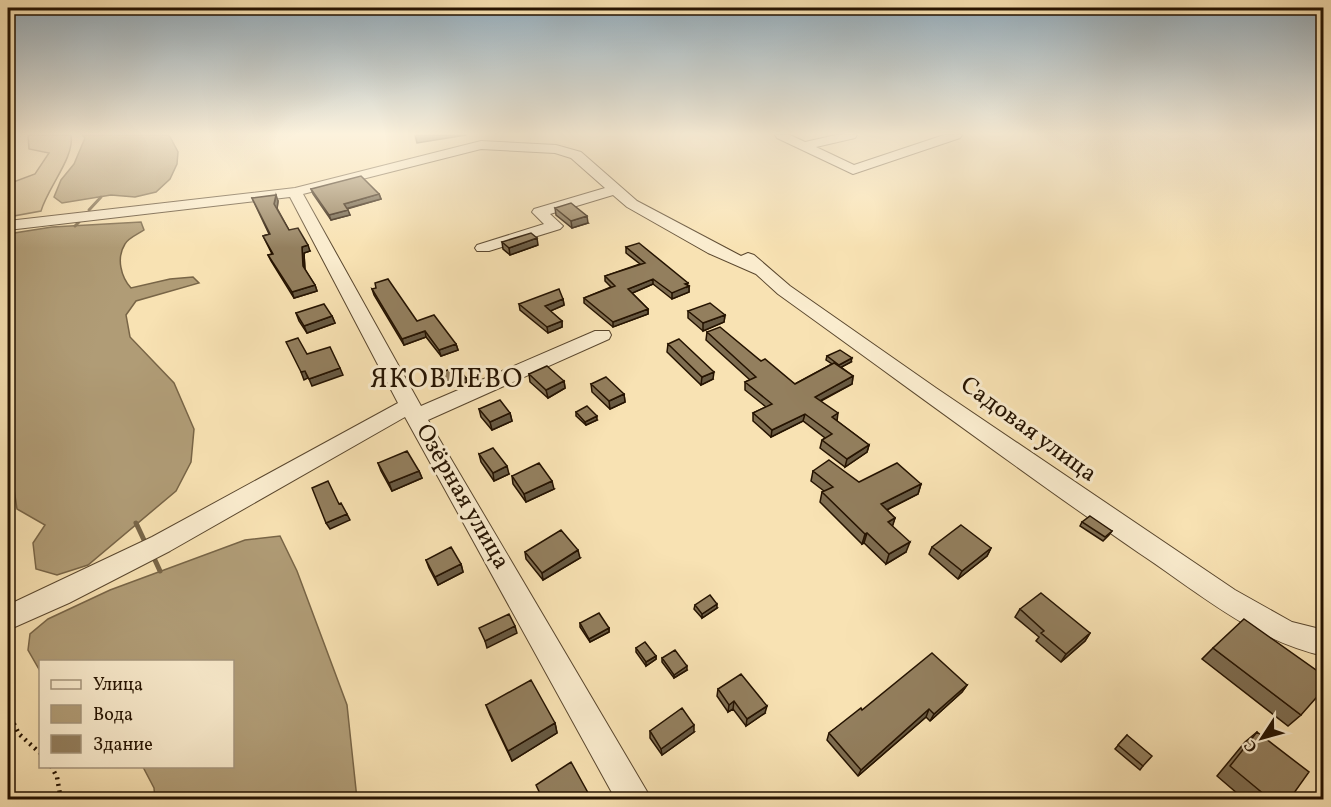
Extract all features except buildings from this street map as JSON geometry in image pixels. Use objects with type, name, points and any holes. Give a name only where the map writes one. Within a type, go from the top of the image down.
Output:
[{"type":"street","points":[[8,225],[295,192],[376,173]]},
{"type":"street","name":"Садовая улица","points":[[595,173],[614,190],[652,216],[714,250],[757,269],[1085,504],[1272,627],[1320,646]]},
{"type":"street","points":[[483,248],[555,226],[539,212],[614,190]]},
{"type":"street","name":"Озёрная улица","points":[[295,192],[413,411],[635,800]]},
{"type":"street","points":[[8,618],[69,591],[413,411],[602,335]]},
{"type":"path","points":[[8,712],[19,734],[39,752]]},
{"type":"path","points":[[52,768],[57,777],[61,800]]},
{"type":"shaded area","points":[[59,173],[41,211],[8,217],[8,184],[35,174]]},
{"type":"water","points":[[67,173],[173,173],[170,179],[156,192],[135,197],[111,195],[62,203],[54,197],[61,180]]},
{"type":"water","points":[[141,222],[144,230],[126,242],[120,261],[122,273],[131,288],[170,279],[193,277],[199,283],[136,301],[126,315],[130,337],[174,383],[194,429],[191,462],[176,491],[88,565],[57,575],[36,569],[33,543],[45,525],[17,509],[8,449],[8,234],[52,227]]},
{"type":"water","points":[[280,536],[297,571],[347,705],[357,799],[155,799],[154,788],[144,768],[234,768],[234,660],[39,660],[39,669],[28,650],[30,634],[48,619],[110,590],[245,540]]},
{"type":"waterway","points":[[89,210],[101,197]]},
{"type":"waterway","points":[[75,226],[79,222]]},
{"type":"waterway","points":[[136,523],[144,540]]},
{"type":"waterway","points":[[154,558],[160,571]]},
{"type":"district","name":"ЯКОВЛЕВО","points":[[447,380]]}]
